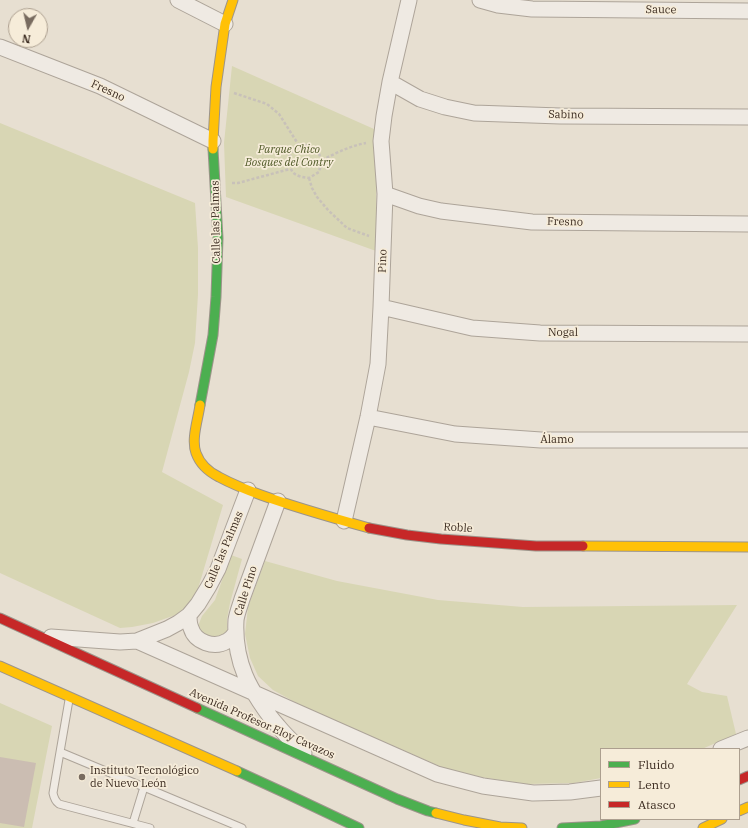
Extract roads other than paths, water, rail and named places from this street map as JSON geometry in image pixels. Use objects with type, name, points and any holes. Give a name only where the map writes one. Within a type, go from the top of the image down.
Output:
[{"type":"main road","name":"Calle las Palmas","points":[[194,444],[211,350],[216,304],[218,238],[213,141],[216,87],[225,24],[233,0]]},
{"type":"main road","name":"Roble","points":[[194,444],[200,461],[208,470],[218,477],[278,501],[376,530],[441,539],[536,546],[748,547]]},
{"type":"main road","name":"Avenida Profesor Eloy Cavazos","points":[[0,618],[397,799],[428,811],[464,820],[500,827],[522,828]]},
{"type":"main road","points":[[0,666],[285,793],[359,828]]},
{"type":"main road","points":[[285,793],[314,817]]},
{"type":"main road","points":[[562,828],[601,826],[630,820]]},
{"type":"main road","points":[[703,828],[720,820]]},
{"type":"street","points":[[178,0],[225,24]]},
{"type":"street","name":"Pino","points":[[344,521],[368,417],[378,364],[385,194],[381,140],[390,82],[409,0]]},
{"type":"street","name":"Sauce","points":[[480,0],[498,5],[532,9],[748,11]]},
{"type":"street","name":"Fresno","points":[[0,46],[100,86],[213,141]]},
{"type":"street","name":"Sabino","points":[[390,82],[420,99],[445,107],[474,113],[560,116],[748,117]]},
{"type":"street","name":"Fresno","points":[[385,194],[441,212],[532,222],[748,224]]},
{"type":"street","name":"Nogal","points":[[381,307],[472,328],[540,333],[748,334]]},
{"type":"street","name":"Álamo","points":[[368,417],[454,434],[541,440],[748,440]]},
{"type":"street","name":"Calle las Palmas","points":[[38,636],[120,642],[137,641],[168,629],[190,615],[218,569],[248,490]]},
{"type":"street","name":"Calle Pino","points":[[278,501],[242,599],[238,612],[236,632],[239,653],[245,675],[254,692],[278,726],[309,758]]},
{"type":"street","points":[[190,615],[189,622],[193,634],[203,642],[216,645],[228,641],[236,632]]},
{"type":"street","points":[[137,641],[437,774],[483,786],[533,793],[570,792],[600,788]]},
{"type":"street","points":[[723,748],[748,738]]},
{"type":"lane","points":[[70,697],[53,794],[54,798],[59,804],[150,828]]},
{"type":"lane","points":[[60,752],[144,787],[225,825],[242,828]]},
{"type":"lane","points":[[133,823],[144,787]]},
{"type":"place","name":"Instituto Tecnológico de Nuevo León","points":[[82,777]]},
{"type":"park label","name":"Parque Chico Bosques del Contry","points":[[289,156]]}]
